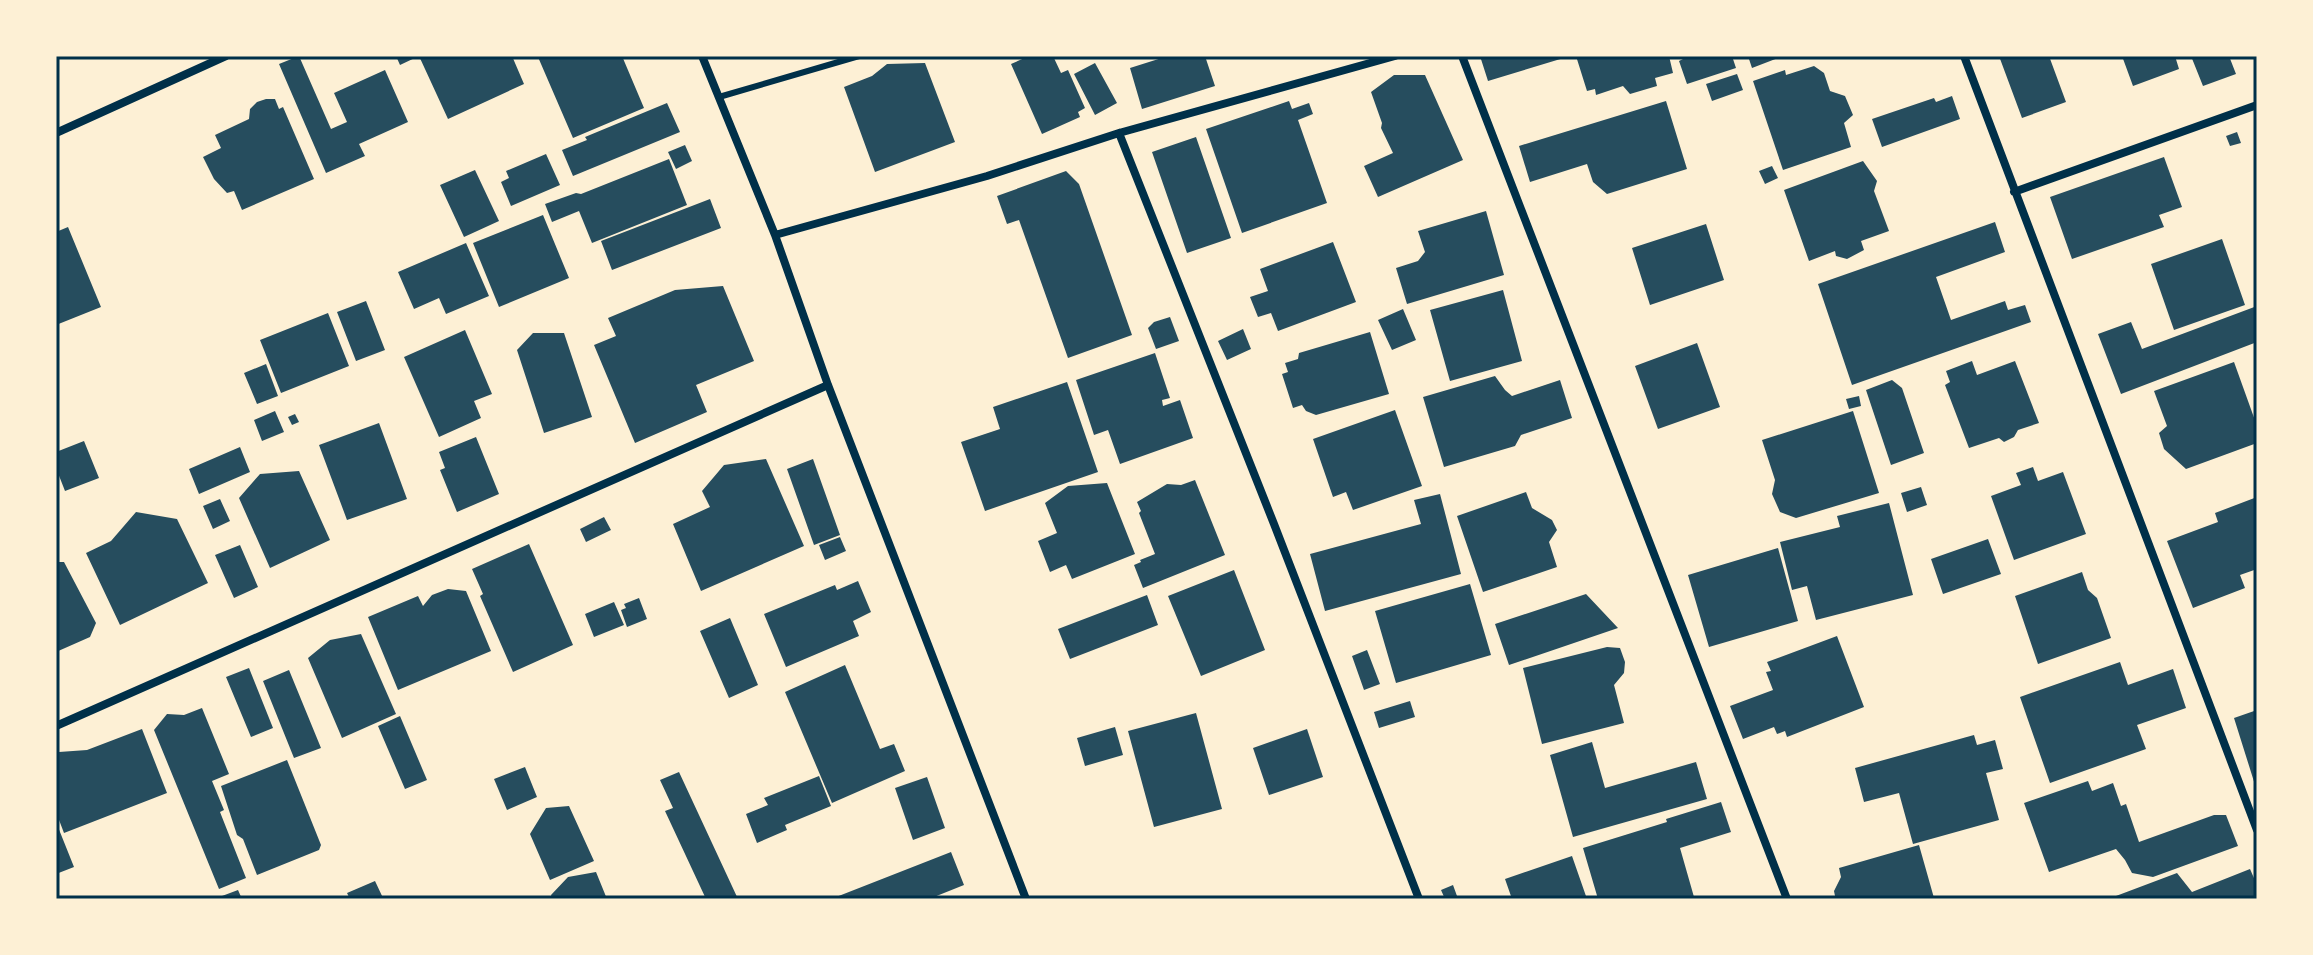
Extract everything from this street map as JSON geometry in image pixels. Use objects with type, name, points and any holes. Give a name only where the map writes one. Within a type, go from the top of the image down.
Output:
[{"type":"street","points":[[56,133],[226,56]]},
{"type":"street","points":[[702,56],[775,235],[828,385],[1023,898]]},
{"type":"street","points":[[775,235],[987,176],[1119,133],[1395,56]]},
{"type":"street","points":[[1462,56],[1787,899]]},
{"type":"street","points":[[1964,56],[2257,830]]},
{"type":"street","points":[[2014,192],[2257,105]]},
{"type":"street","points":[[1119,133],[1419,899]]},
{"type":"street","points":[[56,726],[828,385]]},
{"type":"lane","points":[[719,97],[859,56]]},
{"type":"building","points":[[299,56],[331,129],[347,122],[334,93],[385,70],[408,122],[359,144],[365,156],[326,173],[279,64]]},
{"type":"building","points":[[396,56],[419,56],[400,65]]},
{"type":"building","points":[[419,56],[512,56],[524,84],[448,119]]},
{"type":"building","points":[[622,56],[644,108],[573,138],[538,57]]},
{"type":"building","points":[[1029,56],[1053,56],[1061,73],[1068,70],[1085,108],[1078,112],[1080,117],[1042,134],[1011,64]]},
{"type":"building","points":[[1168,56],[1205,56],[1215,86],[1142,109],[1130,68]]},
{"type":"building","points":[[1480,56],[1567,56],[1567,57],[1488,81]]},
{"type":"building","points":[[1576,56],[1669,56],[1673,73],[1655,78],[1657,86],[1630,94],[1623,86],[1596,95],[1595,89],[1587,91]]},
{"type":"building","points":[[1689,56],[1732,56],[1736,68],[1687,84],[1679,61]]},
{"type":"building","points":[[1748,56],[1783,56],[1752,68]]},
{"type":"building","points":[[1999,56],[2049,56],[2066,102],[2022,118]]},
{"type":"building","points":[[2122,56],[2175,56],[2179,69],[2133,86]]},
{"type":"building","points":[[2191,56],[2229,56],[2236,74],[2203,86]]},
{"type":"building","points":[[925,63],[955,142],[875,172],[844,87],[872,76],[887,64]]},
{"type":"building","points":[[1095,63],[1117,103],[1095,115],[1074,74]]},
{"type":"building","points":[[1814,66],[1824,73],[1830,91],[1845,96],[1853,115],[1844,123],[1851,147],[1783,170],[1753,81],[1785,70],[1786,75]]},
{"type":"building","points":[[1737,74],[1743,90],[1712,101],[1706,84]]},
{"type":"building","points":[[1394,75],[1425,75],[1463,160],[1378,197],[1364,166],[1393,153],[1381,128],[1371,92]]},
{"type":"building","points":[[1952,96],[1960,119],[1882,147],[1872,119],[1934,98],[1936,102]]},
{"type":"building","points":[[266,99],[275,99],[279,109],[283,107],[314,179],[242,210],[234,191],[227,193],[214,179],[203,157],[221,148],[215,135],[249,119],[250,109]]},
{"type":"building","points":[[1289,101],[1292,109],[1309,103],[1313,114],[1298,120],[1327,203],[1242,233],[1206,129]]},
{"type":"building","points":[[1666,101],[1687,169],[1607,194],[1593,182],[1587,164],[1530,182],[1519,146]]},
{"type":"building","points":[[667,103],[680,132],[573,176],[562,150],[587,140],[585,137]]},
{"type":"building","points":[[2237,132],[2241,143],[2230,146],[2226,136]]},
{"type":"building","points":[[1196,137],[1231,238],[1187,253],[1152,152]]},
{"type":"building","points":[[685,145],[692,161],[676,169],[668,152]]},
{"type":"building","points":[[546,154],[560,185],[511,206],[501,182],[509,178],[506,171]]},
{"type":"building","points":[[2164,157],[2182,207],[2159,215],[2164,227],[2072,259],[2050,197]]},
{"type":"building","points":[[669,159],[687,205],[592,243],[579,211],[552,222],[545,204],[581,194]]},
{"type":"building","points":[[1863,161],[1877,181],[1874,191],[1889,231],[1861,241],[1864,250],[1847,259],[1836,256],[1835,251],[1809,261],[1784,190]]},
{"type":"building","points":[[1772,166],[1778,178],[1765,184],[1759,171]]},
{"type":"building","points":[[475,170],[499,221],[464,237],[440,185]]},
{"type":"building","points":[[1066,171],[1079,184],[1132,335],[1068,358],[1019,220],[1007,224],[997,196]]},
{"type":"building","points":[[710,199],[721,228],[612,270],[601,241]]},
{"type":"building","points":[[1486,211],[1504,275],[1407,304],[1396,268],[1418,261],[1425,252],[1418,231]]},
{"type":"building","points":[[543,215],[569,278],[499,307],[473,243]]},
{"type":"building","points":[[1995,222],[2005,252],[1936,277],[1951,320],[2005,301],[2008,310],[2025,305],[2031,322],[1852,385],[1818,284]]},
{"type":"building","points":[[1706,224],[1724,280],[1650,305],[1632,248]]},
{"type":"building","points":[[68,227],[101,307],[56,325],[56,232]]},
{"type":"building","points":[[2222,239],[2245,305],[2174,330],[2151,264]]},
{"type":"building","points":[[1333,242],[1356,302],[1278,331],[1271,313],[1258,317],[1250,297],[1268,291],[1260,269]]},
{"type":"building","points":[[466,243],[489,296],[446,314],[439,298],[414,309],[398,272]]},
{"type":"building","points":[[723,286],[754,361],[696,385],[707,412],[635,443],[594,345],[616,336],[608,318],[675,290]]},
{"type":"building","points":[[1503,290],[1522,361],[1450,381],[1430,310]]},
{"type":"building","points":[[366,301],[385,350],[356,361],[337,312]]},
{"type":"building","points":[[2257,306],[2257,342],[2121,394],[2098,334],[2131,322],[2142,349]]},
{"type":"building","points":[[1403,309],[1416,340],[1392,350],[1378,320]]},
{"type":"building","points":[[328,313],[349,366],[281,393],[260,340]]},
{"type":"building","points":[[1170,317],[1179,341],[1156,349],[1148,328],[1154,322]]},
{"type":"building","points":[[1243,329],[1251,349],[1227,360],[1218,341]]},
{"type":"building","points":[[465,330],[492,394],[474,401],[481,418],[439,437],[404,357]]},
{"type":"building","points":[[1370,332],[1389,394],[1316,415],[1306,411],[1302,405],[1293,408],[1282,374],[1288,372],[1285,363],[1298,359],[1299,353]]},
{"type":"building","points":[[533,333],[564,333],[592,417],[544,433],[517,350]]},
{"type":"building","points":[[1697,343],[1720,407],[1658,429],[1635,366]]},
{"type":"building","points":[[1155,353],[1170,398],[1162,400],[1163,406],[1180,400],[1193,438],[1120,464],[1108,430],[1094,435],[1076,380]]},
{"type":"building","points":[[1972,361],[1977,375],[2015,361],[2039,423],[2018,430],[2014,437],[2004,442],[1999,438],[1969,448],[1945,385],[1950,382],[1946,371]]},
{"type":"building","points":[[2234,362],[2257,426],[2257,443],[2186,469],[2164,449],[2159,433],[2167,426],[2154,391]]},
{"type":"building","points":[[266,364],[278,396],[257,404],[244,373]]},
{"type":"building","points":[[1495,376],[1512,396],[1560,380],[1572,418],[1521,435],[1515,446],[1444,467],[1423,397]]},
{"type":"building","points":[[1892,380],[1902,388],[1924,453],[1891,465],[1866,390]]},
{"type":"building","points":[[1067,382],[1098,472],[985,511],[961,442],[1000,429],[993,407]]},
{"type":"building","points":[[1859,396],[1861,406],[1849,409],[1846,399]]},
{"type":"building","points":[[1395,410],[1422,486],[1353,510],[1346,492],[1333,497],[1313,439]]},
{"type":"building","points":[[275,411],[284,432],[262,441],[254,420]]},
{"type":"building","points":[[1853,411],[1879,493],[1796,518],[1780,512],[1772,494],[1775,480],[1762,440]]},
{"type":"building","points":[[295,414],[299,422],[292,425],[288,417]]},
{"type":"building","points":[[379,423],[407,499],[347,520],[319,445]]},
{"type":"building","points":[[476,437],[499,494],[457,512],[440,470],[445,468],[439,452]]},
{"type":"building","points":[[84,441],[99,478],[65,491],[56,468],[56,452]]},
{"type":"building","points":[[240,447],[250,472],[199,494],[189,469]]},
{"type":"building","points":[[766,459],[804,546],[701,591],[673,524],[710,507],[702,491],[724,465]]},
{"type":"building","points":[[813,459],[840,535],[814,545],[787,469]]},
{"type":"building","points":[[2033,467],[2038,481],[2063,472],[2086,534],[2014,560],[1991,496],[2021,485],[2016,473]]},
{"type":"building","points":[[299,471],[330,540],[270,568],[239,498],[260,474]]},
{"type":"building","points":[[1195,480],[1225,555],[1143,588],[1134,565],[1155,554],[1137,502],[1167,484],[1181,485]]},
{"type":"building","points":[[1107,483],[1135,554],[1072,579],[1066,565],[1050,572],[1038,541],[1057,533],[1045,503],[1068,486]]},
{"type":"building","points":[[1921,487],[1927,505],[1907,512],[1901,493]]},
{"type":"building","points":[[1526,492],[1532,508],[1552,520],[1557,530],[1549,542],[1557,567],[1483,592],[1457,516]]},
{"type":"building","points":[[1440,494],[1461,574],[1325,611],[1310,554],[1421,524],[1414,500]]},
{"type":"building","points":[[2257,497],[2257,569],[2240,575],[2245,588],[2193,608],[2167,541],[2218,522],[2215,513]]},
{"type":"building","points":[[220,499],[230,521],[213,529],[203,506]]},
{"type":"building","points":[[1889,503],[1913,595],[1816,620],[1807,586],[1792,590],[1780,542],[1840,527],[1837,516]]},
{"type":"building","points":[[136,512],[177,519],[208,583],[120,625],[86,553],[111,541]]},
{"type":"building","points":[[604,517],[611,530],[586,542],[580,529]]},
{"type":"building","points":[[840,537],[846,551],[825,560],[819,545]]},
{"type":"building","points":[[1988,539],[2001,574],[1943,594],[1931,559]]},
{"type":"building","points":[[529,544],[573,645],[513,672],[480,596],[483,594],[472,569]]},
{"type":"building","points":[[240,545],[258,587],[234,598],[215,555]]},
{"type":"building","points":[[1778,548],[1798,621],[1709,647],[1688,575]]},
{"type":"building","points":[[56,562],[64,562],[96,623],[90,637],[56,652]]},
{"type":"building","points":[[1234,570],[1265,650],[1201,676],[1168,596]]},
{"type":"building","points":[[2082,572],[2088,590],[2097,598],[2111,638],[2038,664],[2015,596]]},
{"type":"building","points":[[858,581],[871,612],[853,621],[859,636],[786,667],[764,614],[835,585],[837,590]]},
{"type":"building","points":[[1470,584],[1491,655],[1396,683],[1375,611]]},
{"type":"building","points":[[448,589],[466,591],[491,651],[398,690],[368,617],[418,596],[423,606],[432,595]]},
{"type":"building","points":[[1586,594],[1618,628],[1509,665],[1495,624]]},
{"type":"building","points":[[1147,595],[1158,625],[1070,659],[1058,629]]},
{"type":"building","points":[[639,598],[647,619],[627,627],[621,610],[626,608],[624,604]]},
{"type":"building","points":[[614,602],[624,625],[594,637],[585,614]]},
{"type":"building","points":[[730,618],[758,685],[729,698],[700,631]]},
{"type":"building","points":[[361,634],[396,714],[342,738],[308,658],[330,640]]},
{"type":"building","points":[[1837,636],[1864,707],[1787,737],[1785,731],[1777,734],[1774,727],[1743,739],[1730,706],[1773,690],[1766,672],[1771,671],[1767,662]]},
{"type":"building","points":[[1607,647],[1620,648],[1625,662],[1624,673],[1614,685],[1624,723],[1542,744],[1523,668]]},
{"type":"building","points":[[1367,650],[1380,684],[1364,690],[1352,656]]},
{"type":"building","points":[[2120,662],[2128,685],[2173,669],[2186,708],[2137,725],[2146,749],[2050,783],[2020,697]]},
{"type":"building","points":[[845,665],[880,749],[894,744],[905,771],[832,803],[785,692]]},
{"type":"building","points":[[249,668],[273,728],[251,737],[226,677]]},
{"type":"building","points":[[289,670],[321,748],[294,758],[263,681]]},
{"type":"building","points":[[1410,701],[1415,717],[1379,728],[1374,712]]},
{"type":"building","points":[[202,708],[229,774],[212,781],[224,810],[220,812],[246,878],[219,889],[154,730],[167,714],[184,715]]},
{"type":"building","points":[[2257,710],[2257,788],[2256,788],[2234,718]]},
{"type":"building","points":[[1196,713],[1222,809],[1154,827],[1128,731]]},
{"type":"building","points":[[400,716],[427,780],[405,789],[378,726]]},
{"type":"building","points":[[1115,727],[1123,755],[1085,766],[1077,738]]},
{"type":"building","points":[[142,729],[167,793],[64,833],[56,812],[56,757],[59,752],[87,750]]},
{"type":"building","points":[[1307,729],[1323,777],[1269,795],[1253,748]]},
{"type":"building","points":[[1974,735],[1977,745],[1995,740],[2003,769],[1986,773],[1999,820],[1913,844],[1899,793],[1864,802],[1855,768]]},
{"type":"building","points":[[1592,742],[1605,788],[1696,762],[1707,799],[1573,837],[1550,755]]},
{"type":"building","points":[[287,760],[321,845],[319,850],[257,875],[243,839],[237,835],[221,786]]},
{"type":"building","points":[[525,767],[537,797],[507,810],[494,779]]},
{"type":"building","points":[[679,772],[738,899],[706,899],[665,811],[673,808],[660,780]]},
{"type":"building","points":[[819,776],[831,806],[785,825],[787,830],[757,843],[746,814],[768,805],[764,798]]},
{"type":"building","points":[[927,777],[945,828],[913,840],[895,788]]},
{"type":"building","points":[[2088,781],[2092,791],[2113,783],[2121,806],[2126,804],[2139,842],[2214,815],[2226,815],[2238,846],[2153,877],[2132,873],[2116,849],[2049,872],[2024,803]]},
{"type":"building","points":[[1721,802],[1731,832],[1680,848],[1694,897],[1598,899],[1583,848]]},
{"type":"building","points":[[569,806],[594,861],[550,880],[530,834],[546,808]]},
{"type":"building","points":[[56,822],[74,867],[56,874]]},
{"type":"building","points":[[1919,845],[1934,898],[1829,899],[1835,896],[1834,891],[1841,877],[1839,868]]},
{"type":"building","points":[[951,852],[964,885],[929,899],[831,899]]},
{"type":"building","points":[[1572,856],[1587,899],[1512,899],[1505,879]]},
{"type":"building","points":[[2250,869],[2257,885],[2257,899],[2108,899],[2177,873],[2192,892]]},
{"type":"building","points":[[596,872],[607,899],[552,899],[551,895],[568,877]]},
{"type":"building","points":[[375,881],[383,898],[350,899],[347,893]]},
{"type":"building","points":[[1453,885],[1457,896],[1445,899],[1441,890]]},
{"type":"building","points":[[238,890],[242,899],[214,899]]}]
